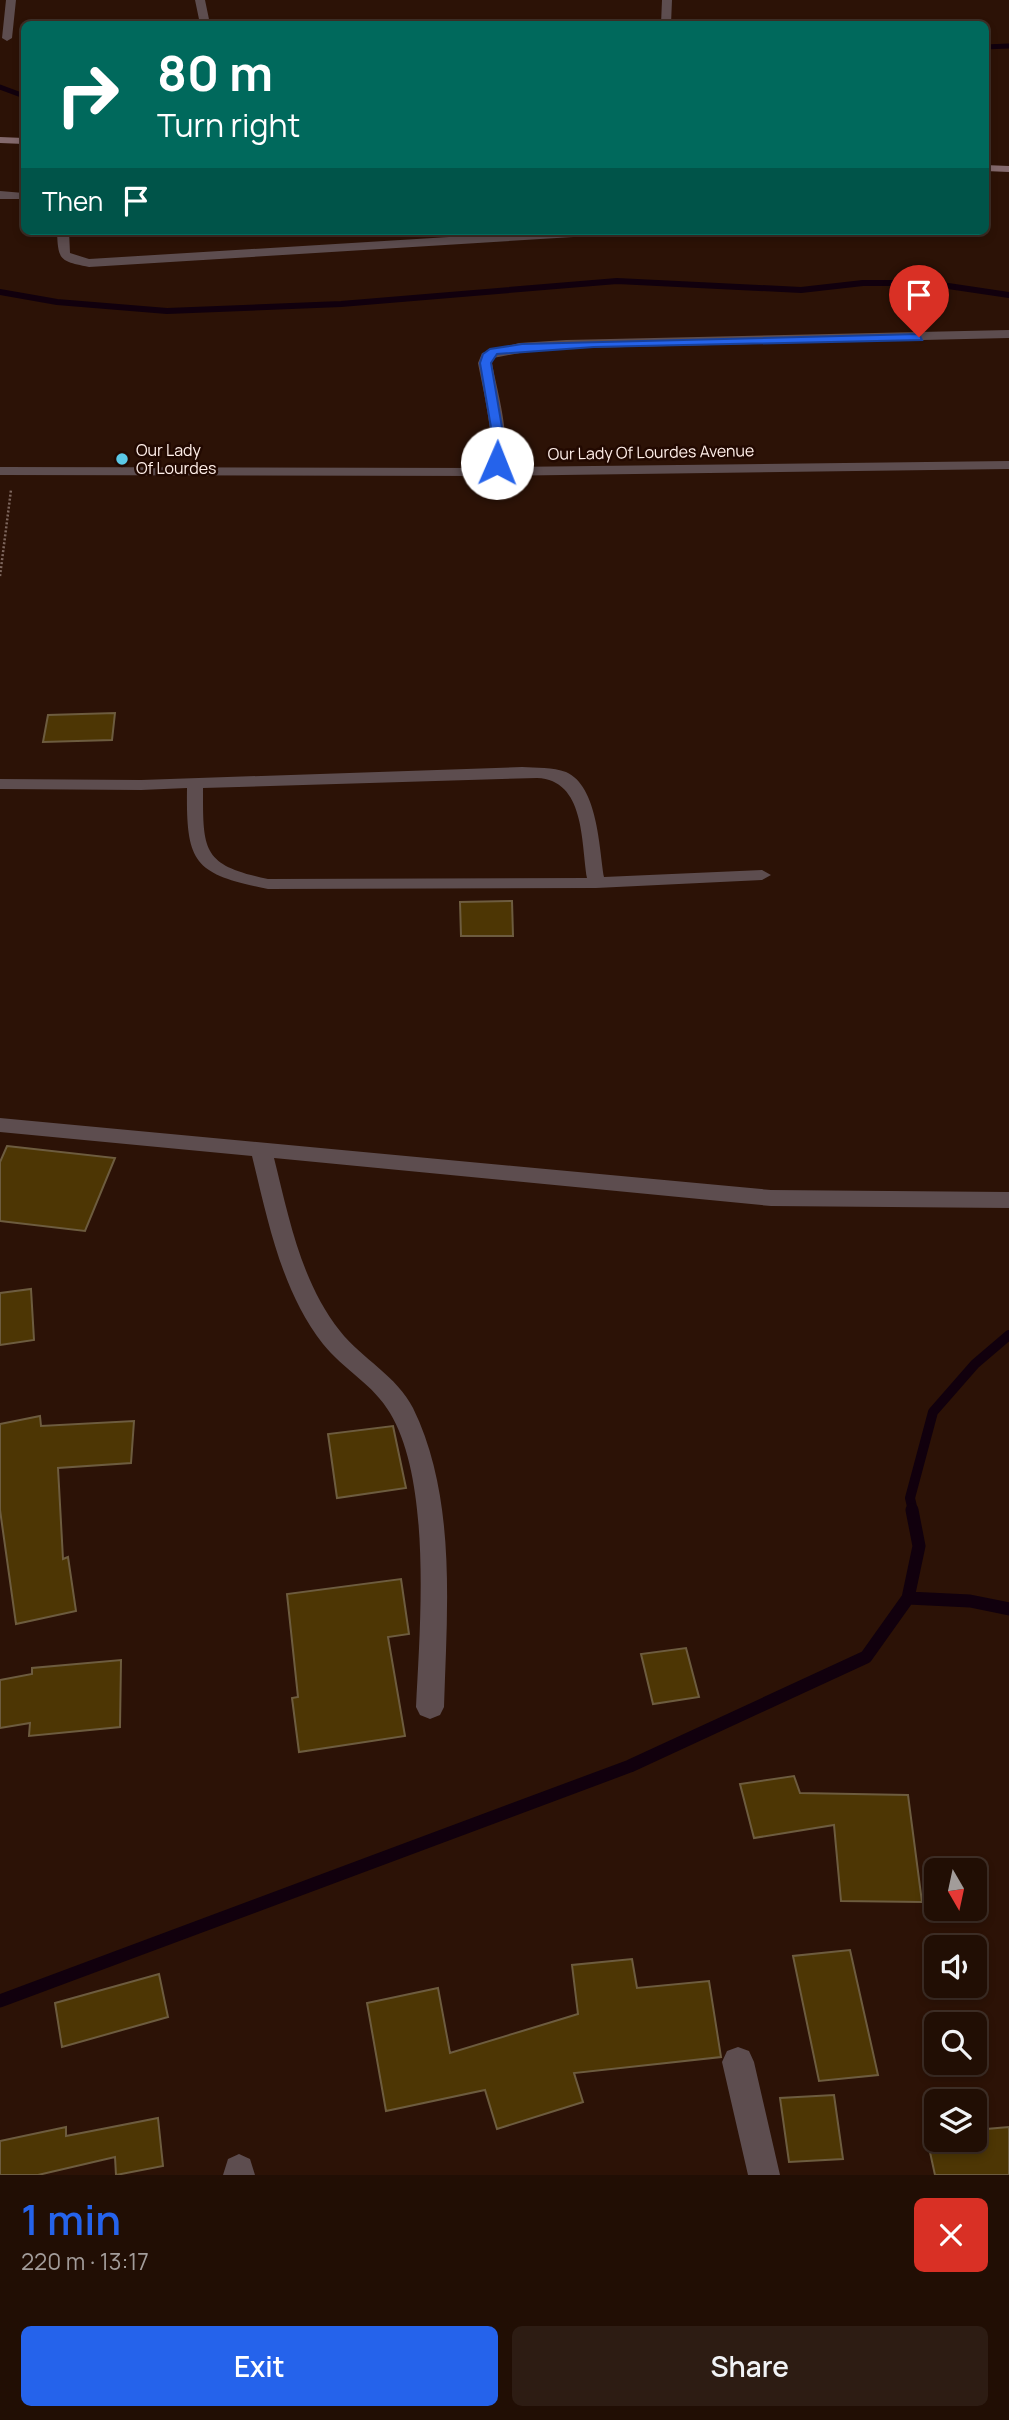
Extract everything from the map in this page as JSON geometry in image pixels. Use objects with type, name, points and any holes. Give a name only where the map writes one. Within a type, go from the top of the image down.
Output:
[{"type":"street","points":[[7,38],[11,0]]},
{"type":"street","points":[[200,0],[204,21]]},
{"type":"street","points":[[666,21],[667,0]]},
{"type":"street","points":[[0,140],[21,141]]},
{"type":"street","points":[[989,168],[1009,169]]},
{"type":"street","points":[[0,195],[21,196]]},
{"type":"street","points":[[63,235],[64,254],[69,259],[89,263],[541,235]]},
{"type":"street","points":[[343,235],[346,247]]},
{"type":"street","points":[[490,472],[499,454],[485,363],[487,356],[494,352],[522,347],[594,344],[1009,334]]},
{"type":"street","name":"Our Lady Of Lourdes Avenue","points":[[7,471],[490,472],[1009,465]]},
{"type":"street","points":[[0,784],[141,785]]},
{"type":"street","points":[[0,1125],[771,1198],[1009,1200]]},
{"type":"street","points":[[261,1150],[286,1249],[301,1292],[332,1338],[401,1409],[415,1444],[425,1491],[434,1599],[430,1707]]},
{"type":"street","points":[[738,2062],[764,2175]]},
{"type":"lane","points":[[141,785],[522,772],[562,776],[573,784],[582,799],[596,883]]},
{"type":"lane","points":[[195,784],[195,839],[199,853],[209,865],[236,878],[268,884],[596,883],[762,875]]},
{"type":"path","points":[[0,576],[7,471]]},
{"type":"building","points":[[115,713],[112,740],[43,742],[48,715]]},
{"type":"building","points":[[512,901],[513,936],[461,936],[460,902]]},
{"type":"building","points":[[7,1146],[115,1158],[85,1231],[0,1221],[0,1162]]},
{"type":"building","points":[[31,1289],[34,1340],[0,1345],[0,1293]]},
{"type":"building","points":[[40,1416],[41,1426],[134,1421],[131,1463],[58,1468],[63,1559],[68,1557],[76,1611],[16,1624],[0,1510],[0,1424]]},
{"type":"building","points":[[393,1426],[406,1488],[337,1498],[328,1434]]},
{"type":"building","points":[[401,1579],[409,1634],[388,1637],[405,1736],[299,1752],[292,1698],[298,1697],[287,1594]]},
{"type":"building","points":[[686,1648],[699,1697],[653,1704],[641,1654]]},
{"type":"building","points":[[121,1660],[120,1727],[29,1736],[30,1723],[0,1728],[0,1680],[32,1674],[32,1668]]},
{"type":"building","points":[[794,1776],[800,1793],[908,1795],[922,1902],[841,1901],[834,1825],[754,1838],[740,1784]]},
{"type":"building","points":[[850,1950],[878,2075],[819,2081],[793,1956]]},
{"type":"building","points":[[632,1959],[637,1988],[709,1981],[721,2057],[574,2073],[583,2102],[497,2129],[485,2090],[386,2111],[367,2003],[438,1988],[450,2053],[578,2014],[572,1965]]},
{"type":"building","points":[[159,1974],[168,2017],[62,2047],[55,2003]]},
{"type":"building","points":[[834,2095],[843,2159],[789,2162],[780,2098]]},
{"type":"building","points":[[158,2118],[163,2166],[116,2175],[115,2157],[38,2175],[0,2175],[0,2141],[66,2127],[66,2136]]},
{"type":"building","points":[[1009,2127],[1009,2175],[935,2175],[930,2152],[987,2152],[987,2129]]},
{"type":"waterway","points":[[989,47],[1009,46]]},
{"type":"waterway","points":[[0,87],[21,95]]},
{"type":"waterway","points":[[0,292],[57,302],[167,311],[341,304],[617,281],[801,290],[863,283],[928,283],[1009,295]]},
{"type":"waterway","points":[[913,1511],[910,1498],[933,1412],[975,1364],[1009,1335]]},
{"type":"waterway","points":[[908,1598],[919,1546],[912,1510]]},
{"type":"waterway","points":[[0,2001],[630,1766],[866,1657],[908,1598]]},
{"type":"waterway","points":[[908,1598],[970,1601],[1009,1609]]},
{"type":"place","name":"Our Lady Of Lourdes","points":[[122,459]]},
{"type":"route","points":[[497,463],[498,439],[485,363],[487,356],[494,352],[508,348],[594,344],[919,337]]}]
